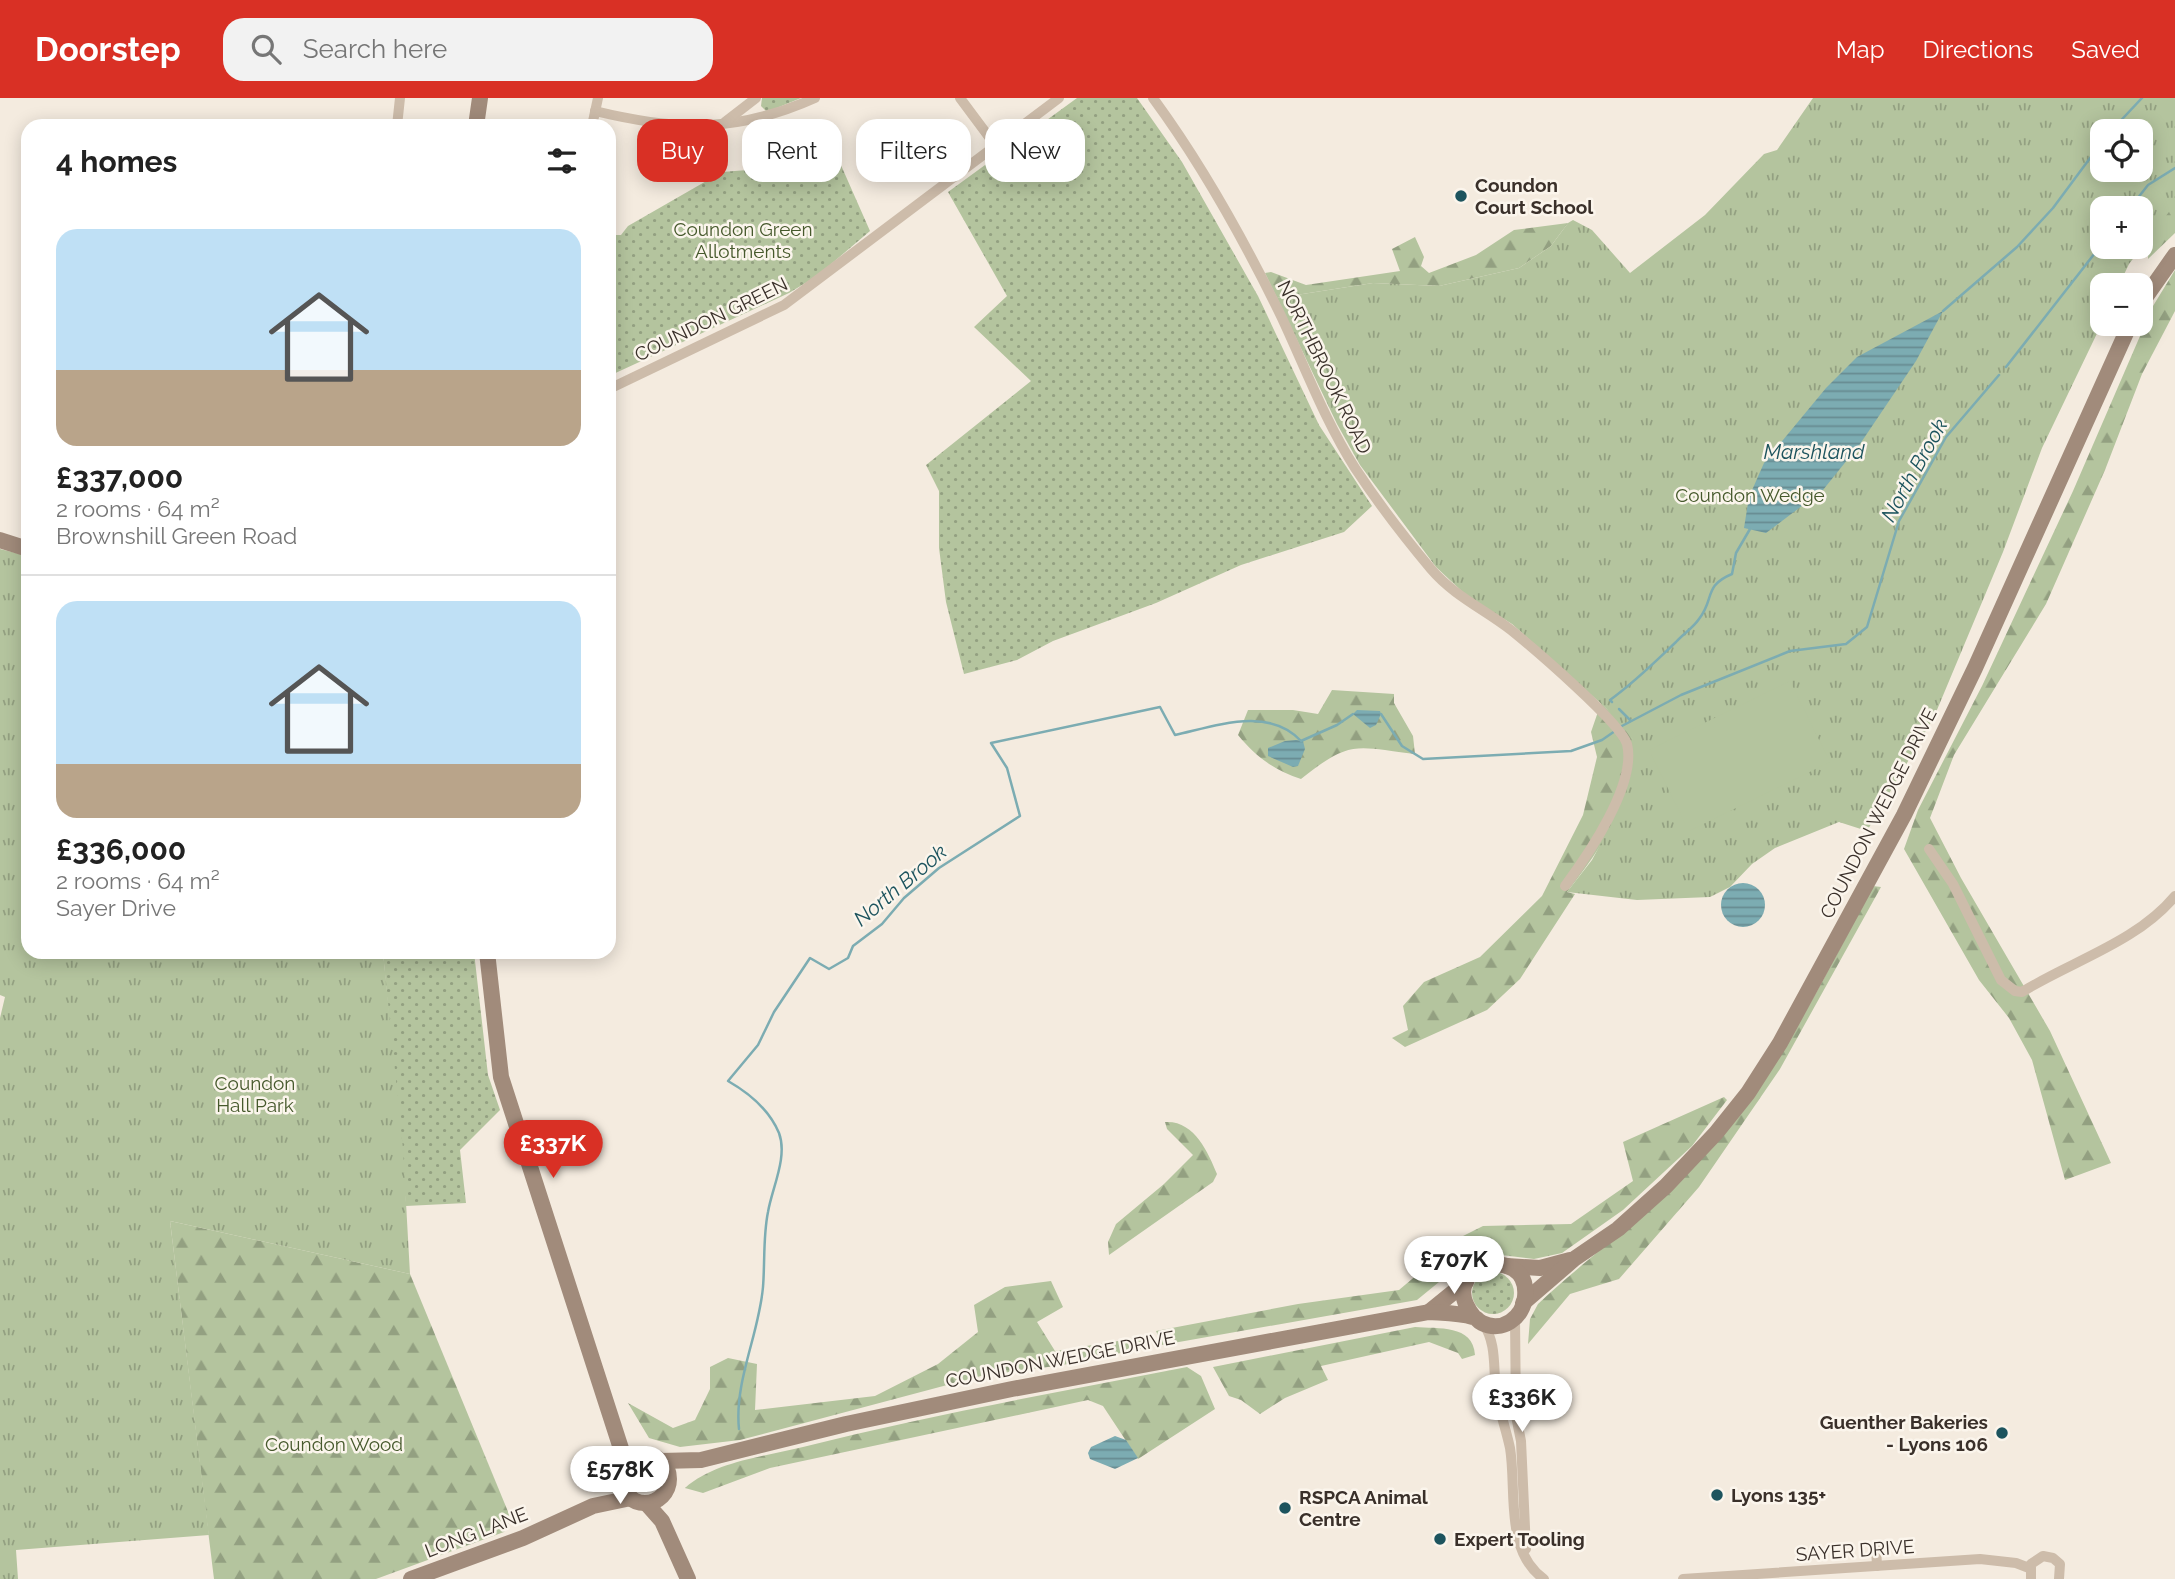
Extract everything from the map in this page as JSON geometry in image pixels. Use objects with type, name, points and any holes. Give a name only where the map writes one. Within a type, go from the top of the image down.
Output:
[{"type":"main road","points":[[476,119],[480,98]]},
{"type":"main road","points":[[2153,286],[2175,255]]},
{"type":"main road","name":"COUNDON WEDGE DRIVE","points":[[661,1461],[701,1460],[846,1424],[1012,1389],[1429,1312],[1500,1325],[1519,1311],[1574,1259],[1618,1229],[1674,1177],[1748,1093],[1780,1042],[1904,815],[1975,668],[2125,336]]},
{"type":"main road","points":[[0,540],[21,547]]},
{"type":"main road","points":[[488,959],[501,1076],[611,1409],[624,1472],[625,1492],[639,1500],[662,1521],[688,1579]]},
{"type":"main road","name":"COUNDON WEDGE DRIVE","points":[[1429,1312],[1484,1264],[1540,1268],[1574,1259]]},
{"type":"main road","points":[[1507,1266],[1521,1279],[1525,1296],[1519,1311]]},
{"type":"main road","points":[[1466,1282],[1465,1303],[1478,1320]]},
{"type":"main road","points":[[611,1409],[645,1455],[661,1461],[669,1475],[662,1521]]},
{"type":"main road","points":[[624,1472],[645,1455]]},
{"type":"main road","name":"COUNDON WEDGE DRIVE","points":[[665,1490],[701,1460]]},
{"type":"main road","name":"LONG LANE","points":[[593,1506],[624,1472]]},
{"type":"main road","points":[[639,1500],[665,1490]]},
{"type":"main road","name":"LONG LANE","points":[[411,1579],[515,1541],[593,1506],[639,1500]]},
{"type":"street","points":[[398,119],[400,98]]},
{"type":"street","points":[[593,119],[598,98]]},
{"type":"street","points":[[728,120],[755,98]]},
{"type":"street","points":[[728,124],[769,116],[816,98]]},
{"type":"street","points":[[960,98],[985,132]]},
{"type":"street","name":"COUNDON GREEN","points":[[1030,119],[1059,98]]},
{"type":"street","name":"NORTHBROOK ROAD","points":[[1153,98],[1192,151],[1245,246],[1332,427],[1364,480],[1433,571],[1464,601],[1509,629],[1605,715],[1626,741],[1629,757],[1625,781],[1586,857],[1565,886]]},
{"type":"street","points":[[595,111],[637,121]]},
{"type":"street","name":"COUNDON GREEN","points":[[616,386],[784,305],[985,153]]},
{"type":"street","points":[[1929,849],[1954,884],[2001,980],[2015,991],[2022,992],[2130,934],[2164,909],[2175,896]]},
{"type":"street","points":[[1519,1311],[1516,1416],[1521,1441],[1528,1562]]},
{"type":"street","points":[[1478,1320],[1493,1343],[1498,1406],[1510,1449],[1520,1544],[1528,1562],[1541,1578]]},
{"type":"street","points":[[1876,1547],[1877,1566]]},
{"type":"street","points":[[2030,1573],[2038,1557],[2053,1558],[2060,1564],[2059,1579]]},
{"type":"street","name":"SAYER DRIVE","points":[[1683,1579],[1980,1559],[2016,1563],[2030,1573]]},
{"type":"green space","points":[[762,98],[801,98],[767,112],[761,106]]},
{"type":"green space","points":[[1077,98],[1137,98],[1182,162],[1258,296],[1319,425],[1372,506],[1344,532],[1241,565],[1156,603],[1053,641],[1017,660],[964,674],[946,602],[939,548],[939,491],[926,465],[1031,381],[974,327],[1007,296],[948,192],[962,182],[971,182],[971,175],[985,165],[985,182],[1085,182],[1085,119],[1048,119]]},
{"type":"green space","name":"Coundon Wedge","points":[[1813,98],[2175,98],[2175,204],[2153,233],[2153,196],[2090,196],[2090,259],[2133,259],[2125,273],[2090,273],[2090,336],[2096,336],[2042,448],[2003,552],[1934,717],[1867,831],[1839,822],[1775,848],[1752,864],[1730,887],[1710,897],[1637,900],[1567,892],[1592,860],[1623,802],[1635,760],[1632,738],[1607,709],[1512,624],[1467,596],[1436,567],[1360,465],[1337,424],[1277,298],[1373,283],[1439,286],[1519,268],[1551,246],[1573,220],[1592,230],[1630,273],[1705,215],[1764,154],[1777,150]]},
{"type":"green space","points":[[2175,162],[2175,233],[2153,254],[2153,196],[2150,196],[2153,179]]},
{"type":"green space","name":"Coundon Green Allotments","points":[[842,168],[870,231],[817,276],[789,293],[616,373],[616,235],[621,235],[628,226],[705,182],[728,182],[728,172],[742,170],[742,182],[842,182]]},
{"type":"green space","points":[[1568,223],[1551,246],[1519,268],[1439,286],[1373,283],[1277,298],[1265,273],[1271,272],[1306,285],[1400,271],[1392,249],[1415,237],[1424,257],[1421,266],[1429,273],[1476,255],[1514,230]]},
{"type":"green space","points":[[2175,270],[2175,311],[2142,374],[2105,470],[2046,604],[1954,755],[1930,818],[1961,878],[2050,1031],[2111,1163],[2065,1180],[2032,1060],[2009,1018],[1979,980],[1904,849],[1918,810],[1982,686],[2073,491],[2140,336],[2153,336],[2153,306]]},
{"type":"green space","name":"Coundon Hall Park","points":[[0,549],[21,554],[21,959],[384,959],[403,1149],[410,1274],[170,1221],[209,1535],[16,1550],[18,1579],[0,1579],[0,1018],[5,997],[0,995]]},
{"type":"green space","points":[[19,668],[21,684],[16,684],[11,679],[11,673]]},
{"type":"green space","points":[[1790,681],[1830,762],[1689,831],[1649,750]]},
{"type":"green space","points":[[1332,690],[1394,694],[1394,703],[1413,736],[1415,754],[1354,749],[1331,757],[1301,779],[1266,762],[1238,735],[1248,710],[1293,710],[1318,714]]},
{"type":"green space","points":[[1601,703],[1631,735],[1635,758],[1632,778],[1615,820],[1591,860],[1567,892],[1575,894],[1520,979],[1487,1010],[1405,1047],[1392,1038],[1408,1030],[1403,1006],[1424,982],[1480,957],[1542,896],[1583,815],[1597,757],[1591,732]]},
{"type":"green space","points":[[1873,886],[1881,887],[1780,1069],[1699,1187],[1619,1279],[1570,1294],[1528,1344],[1530,1319],[1538,1304],[1679,1181],[1745,1106],[1804,1015]]},
{"type":"green space","points":[[384,959],[475,959],[488,1075],[500,1110],[460,1150],[466,1203],[406,1206]]},
{"type":"green space","points":[[1724,1097],[1727,1100],[1692,1146],[1623,1210],[1562,1253],[1534,1259],[1485,1253],[1461,1264],[1417,1300],[1162,1345],[1156,1331],[1298,1304],[1399,1290],[1463,1236],[1483,1226],[1571,1224],[1633,1181],[1623,1142]]},
{"type":"green space","points":[[1165,1122],[1184,1126],[1199,1139],[1217,1174],[1213,1182],[1109,1255],[1108,1242],[1116,1224],[1164,1184],[1193,1155],[1167,1129]]},
{"type":"green space","name":"Coundon Wood","points":[[170,1221],[410,1274],[511,1519],[504,1532],[376,1579],[214,1579]]},
{"type":"green space","points":[[1493,1272],[1508,1278],[1514,1293],[1508,1308],[1493,1314],[1478,1308],[1472,1293],[1478,1278]]},
{"type":"green space","points":[[1051,1281],[1063,1307],[1037,1322],[1055,1351],[1143,1337],[1145,1348],[1063,1365],[981,1376],[740,1440],[680,1447],[649,1438],[628,1403],[673,1428],[695,1420],[710,1389],[710,1367],[728,1358],[757,1364],[755,1410],[875,1396],[938,1364],[978,1332],[974,1305],[1005,1287]]},
{"type":"green space","points":[[1415,1327],[1461,1333],[1473,1345],[1475,1355],[1462,1359],[1458,1353],[1429,1342],[1321,1366],[1328,1380],[1285,1398],[1260,1414],[1241,1400],[1229,1396],[1213,1367]]},
{"type":"green space","points":[[1187,1367],[1201,1376],[1215,1409],[1138,1459],[1103,1406],[1088,1400],[770,1468],[703,1493],[685,1488],[711,1472],[756,1457],[947,1414]]},
{"type":"green space","points":[[644,1466],[653,1470],[657,1479],[653,1488],[644,1492],[635,1488],[631,1479],[635,1470]]},
{"type":"water","name":"Marshland","points":[[1943,311],[1916,361],[1860,444],[1823,490],[1766,533],[1744,528],[1749,497],[1764,463],[1826,388],[1857,357]]},
{"type":"water","points":[[1357,710],[1380,711],[1381,714],[1376,725],[1370,728],[1353,714]]},
{"type":"water","points":[[1296,740],[1303,741],[1305,749],[1298,766],[1293,767],[1268,756],[1268,748]]},
{"type":"water","points":[[1743,883],[1752,884],[1759,889],[1764,896],[1764,914],[1759,921],[1752,926],[1743,927],[1734,926],[1727,921],[1722,914],[1721,905],[1722,896],[1727,889],[1734,884]]},
{"type":"water","points":[[1115,1436],[1126,1440],[1138,1458],[1115,1469],[1090,1459],[1088,1453],[1091,1447]]},
{"type":"waterway","name":"North Brook","points":[[2122,119],[2142,98]]},
{"type":"waterway","name":"North Brook","points":[[1943,311],[2017,247],[2053,208],[2090,158]]},
{"type":"waterway","name":"North Brook","points":[[2139,196],[2148,185],[2175,168]]},
{"type":"waterway","name":"North Brook","points":[[2006,367],[2090,259]]},
{"type":"waterway","name":"North Brook","points":[[1620,727],[1681,695],[1790,651],[1846,644],[1867,627],[1899,521],[1946,437],[1999,375]]},
{"type":"waterway","name":"North Brook","points":[[1612,702],[1610,700],[1697,622],[1713,588],[1732,574],[1736,553],[1750,529]]},
{"type":"waterway","name":"North Brook","points":[[739,1429],[738,1411],[743,1376],[761,1305],[766,1221],[782,1152],[779,1133],[770,1116],[751,1096],[728,1081],[758,1045],[774,1012],[810,958],[829,969],[848,958],[853,946],[882,924],[904,898],[939,868],[1020,816],[1007,768],[991,743],[1160,707],[1175,735],[1224,724],[1258,721],[1288,730],[1301,741],[1337,725],[1353,714]]},
{"type":"waterway","name":"North Brook","points":[[1619,709],[1630,720]]},
{"type":"waterway","name":"North Brook","points":[[1381,714],[1402,746],[1423,759],[1571,751],[1602,740],[1615,731]]},
{"type":"place","name":"Coundon Court School","points":[[1461,196]]},
{"type":"place","name":"Guenther Bakeries - Lyons 106","points":[[2002,1433]]},
{"type":"place","name":"Lyons 135+","points":[[1717,1495]]},
{"type":"place","name":"RSPCA Animal Centre","points":[[1285,1508]]},
{"type":"place","name":"Expert Tooling","points":[[1440,1539]]}]
